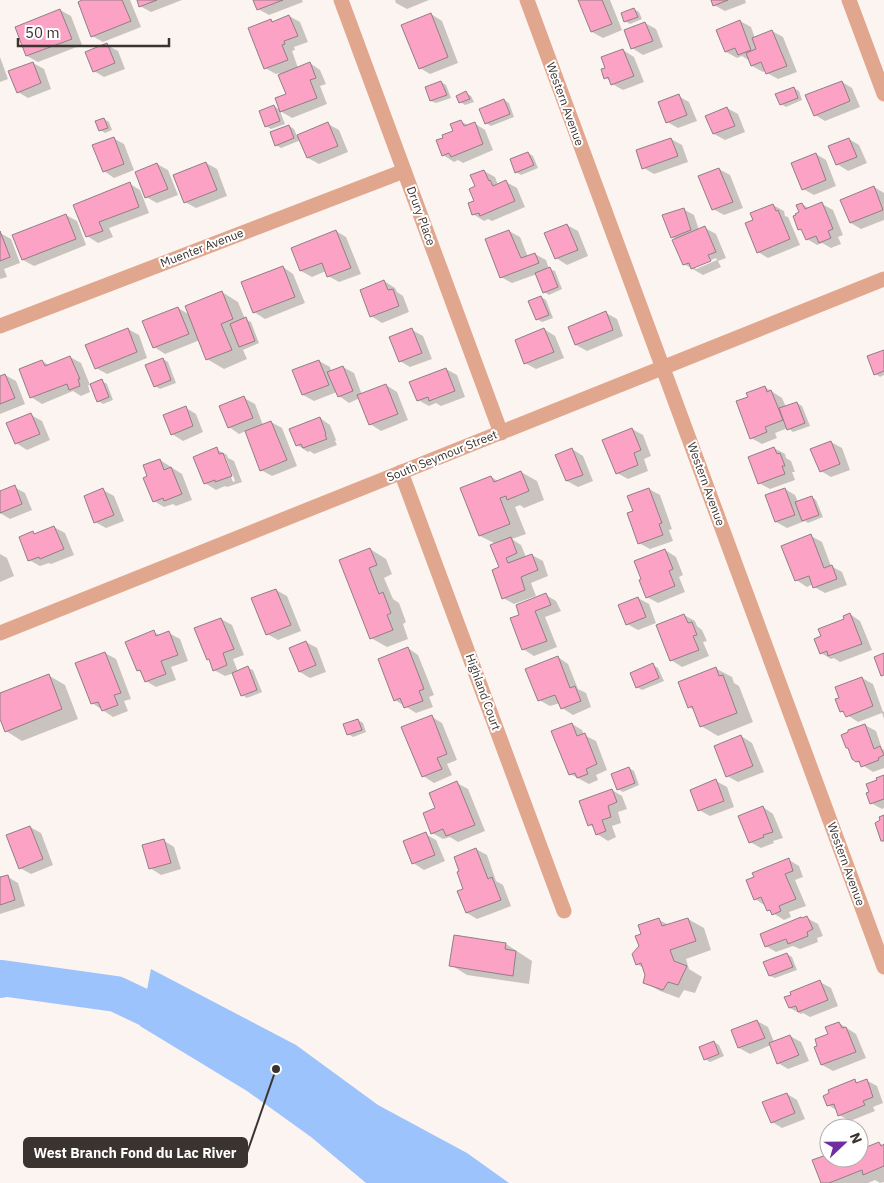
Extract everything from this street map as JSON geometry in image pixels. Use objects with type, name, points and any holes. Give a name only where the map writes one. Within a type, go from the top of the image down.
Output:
[{"type":"street","name":"Drury Place","points":[[341,0],[501,432]]},
{"type":"street","name":"Western Avenue","points":[[527,0],[884,967]]},
{"type":"street","points":[[850,0],[884,94]]},
{"type":"street","name":"Muenter Avenue","points":[[0,326],[404,171]]},
{"type":"street","name":"South Seymour Street","points":[[0,633],[884,280]]},
{"type":"street","name":"Highland Court","points":[[401,472],[564,911]]},
{"type":"water","points":[[151,969],[296,1045],[378,1105],[467,1153],[509,1183],[366,1183],[311,1137],[247,1091],[140,1026]]},
{"type":"building","points":[[82,0],[122,0],[131,21],[91,37],[78,2]]},
{"type":"building","points":[[137,0],[157,0],[139,7]]},
{"type":"building","points":[[253,0],[283,0],[257,10]]},
{"type":"building","points":[[578,0],[602,0],[612,24],[591,32]]},
{"type":"building","points":[[711,0],[728,0],[713,6]]},
{"type":"building","points":[[634,8],[638,17],[624,22],[621,13]]},
{"type":"building","points":[[60,9],[72,39],[26,56],[15,27]]},
{"type":"building","points":[[431,13],[448,57],[419,69],[401,25]]},
{"type":"building","points":[[289,15],[298,36],[284,41],[285,44],[282,45],[288,60],[264,69],[248,28],[271,19],[272,22]]},
{"type":"building","points":[[740,20],[751,50],[738,55],[735,48],[725,52],[716,30]]},
{"type":"building","points":[[645,22],[653,41],[631,49],[624,30]]},
{"type":"building","points":[[772,30],[787,66],[766,74],[761,62],[751,66],[746,53],[756,49],[752,38]]},
{"type":"building","points":[[107,43],[115,63],[93,72],[85,52]]},
{"type":"building","points":[[623,49],[634,76],[611,85],[608,77],[604,79],[601,69],[605,68],[601,57]]},
{"type":"building","points":[[33,62],[41,83],[17,93],[8,71]]},
{"type":"building","points":[[310,62],[316,78],[310,80],[317,98],[280,112],[275,98],[286,94],[278,75]]},
{"type":"building","points":[[441,81],[447,95],[430,101],[425,87]]},
{"type":"building","points":[[842,81],[850,101],[814,116],[805,95]]},
{"type":"building","points":[[794,87],[798,98],[780,105],[775,94]]},
{"type":"building","points":[[466,91],[470,99],[459,103],[456,96]]},
{"type":"building","points":[[679,94],[687,115],[666,123],[658,102]]},
{"type":"building","points":[[504,99],[510,114],[485,124],[479,109]]},
{"type":"building","points":[[274,105],[280,121],[265,127],[259,111]]},
{"type":"building","points":[[727,107],[735,126],[713,134],[705,116]]},
{"type":"building","points":[[104,118],[108,128],[99,131],[95,121]]},
{"type":"building","points":[[461,120],[464,126],[475,122],[483,144],[451,157],[449,153],[442,156],[436,140],[443,138],[442,135],[453,131],[450,124]]},
{"type":"building","points":[[328,122],[338,146],[307,158],[297,135]]},
{"type":"building","points":[[289,125],[294,138],[275,146],[270,132]]},
{"type":"building","points":[[114,137],[124,164],[103,172],[92,145]]},
{"type":"building","points":[[671,138],[678,156],[642,169],[636,150]]},
{"type":"building","points":[[849,138],[857,157],[836,165],[828,146]]},
{"type":"building","points":[[528,152],[534,165],[515,173],[510,159]]},
{"type":"building","points":[[816,153],[826,180],[802,190],[791,163]]},
{"type":"building","points":[[206,162],[217,190],[184,203],[173,175]]},
{"type":"building","points":[[157,163],[168,189],[145,198],[135,172]]},
{"type":"building","points":[[719,168],[733,202],[712,210],[698,176]]},
{"type":"building","points":[[484,170],[493,186],[506,180],[515,201],[480,216],[479,213],[472,215],[468,203],[474,201],[469,189],[475,186],[470,175]]},
{"type":"building","points":[[130,182],[139,207],[99,222],[103,231],[86,237],[73,205]]},
{"type":"building","points":[[874,186],[883,210],[850,223],[840,200]]},
{"type":"building","points":[[822,202],[833,229],[828,231],[831,238],[819,243],[816,236],[806,240],[801,229],[798,230],[793,216],[799,212],[796,205],[802,203],[805,209]]},
{"type":"building","points":[[773,204],[776,211],[778,210],[790,239],[757,253],[745,223],[753,220],[750,213]]},
{"type":"building","points":[[684,208],[691,230],[671,238],[662,215]]},
{"type":"building","points":[[66,214],[76,239],[22,260],[12,235]]},
{"type":"building","points":[[567,224],[578,250],[555,259],[544,233]]},
{"type":"building","points":[[705,226],[716,252],[708,255],[711,261],[691,269],[689,263],[683,265],[672,240]]},
{"type":"building","points":[[336,230],[351,268],[327,277],[322,263],[300,271],[291,248]]},
{"type":"building","points":[[509,230],[521,258],[535,253],[539,263],[500,278],[485,239]]},
{"type":"building","points":[[0,231],[10,257],[0,261]]},
{"type":"building","points":[[283,266],[295,297],[253,313],[241,282]]},
{"type":"building","points":[[550,267],[558,287],[543,293],[535,273]]},
{"type":"building","points":[[384,280],[388,290],[393,289],[399,306],[370,317],[360,290]]},
{"type":"building","points":[[222,291],[233,319],[221,324],[232,350],[206,360],[185,306]]},
{"type":"building","points":[[541,296],[549,315],[536,320],[528,301]]},
{"type":"building","points":[[178,307],[189,334],[153,348],[142,321]]},
{"type":"building","points":[[606,311],[613,330],[575,345],[568,327]]},
{"type":"building","points":[[246,317],[255,341],[239,347],[230,324]]},
{"type":"building","points":[[128,328],[137,352],[95,369],[85,345]]},
{"type":"building","points":[[412,328],[422,353],[399,362],[389,337]]},
{"type":"building","points":[[544,328],[554,352],[524,364],[515,340]]},
{"type":"building","points":[[884,350],[884,371],[874,375],[867,356]]},
{"type":"building","points":[[70,356],[80,379],[78,379],[80,386],[69,390],[67,384],[30,398],[19,369],[42,360],[45,366]]},
{"type":"building","points":[[163,358],[171,380],[154,387],[145,365]]},
{"type":"building","points":[[319,360],[329,385],[302,395],[292,370]]},
{"type":"building","points":[[343,366],[353,391],[338,397],[327,372]]},
{"type":"building","points":[[446,368],[455,391],[429,401],[428,397],[417,401],[409,382]]},
{"type":"building","points":[[5,374],[15,398],[0,404],[0,376]]},
{"type":"building","points":[[102,379],[109,397],[97,402],[90,384]]},
{"type":"building","points":[[386,384],[398,414],[369,425],[357,395]]},
{"type":"building","points":[[765,386],[767,392],[771,390],[783,420],[765,427],[767,432],[750,439],[736,401],[748,397],[746,393]]},
{"type":"building","points":[[244,396],[253,418],[228,428],[219,406]]},
{"type":"building","points":[[797,402],[805,423],[787,430],[779,408]]},
{"type":"building","points":[[186,406],[193,426],[171,435],[163,415]]},
{"type":"building","points":[[31,413],[40,434],[15,444],[6,423]]},
{"type":"building","points":[[320,417],[327,439],[303,448],[301,444],[296,446],[289,429]]},
{"type":"building","points":[[271,421],[287,460],[260,471],[245,431]]},
{"type":"building","points":[[632,428],[641,450],[634,453],[638,465],[616,474],[602,440]]},
{"type":"building","points":[[831,441],[840,464],[820,472],[810,449]]},
{"type":"building","points":[[217,447],[219,454],[223,453],[232,476],[204,484],[193,457]]},
{"type":"building","points":[[774,447],[777,454],[780,453],[785,466],[782,466],[785,474],[758,484],[748,457]]},
{"type":"building","points":[[572,448],[583,475],[566,481],[555,455]]},
{"type":"building","points":[[160,459],[164,470],[171,467],[182,494],[164,501],[163,498],[153,502],[143,478],[147,476],[143,465]]},
{"type":"building","points":[[521,471],[529,491],[507,500],[506,496],[500,498],[510,524],[479,536],[460,488],[491,476],[494,482]]},
{"type":"building","points":[[15,485],[22,504],[0,513],[0,491]]},
{"type":"building","points":[[103,488],[114,515],[94,523],[84,496]]},
{"type":"building","points":[[649,488],[662,523],[659,524],[663,535],[638,544],[627,513],[633,511],[627,496]]},
{"type":"building","points":[[785,488],[795,515],[775,522],[765,495]]},
{"type":"building","points":[[812,496],[819,515],[802,521],[795,502]]},
{"type":"building","points":[[54,526],[64,549],[40,559],[39,557],[28,561],[19,537],[33,531],[34,534]]},
{"type":"building","points":[[811,534],[824,568],[832,565],[837,579],[813,588],[809,576],[795,581],[781,546]]},
{"type":"building","points":[[511,537],[517,553],[506,558],[508,563],[532,554],[538,570],[521,577],[525,590],[502,599],[492,570],[499,567],[490,545]]},
{"type":"building","points":[[370,548],[377,565],[369,568],[379,594],[383,592],[391,613],[387,615],[393,630],[370,639],[339,560]]},
{"type":"building","points":[[665,549],[673,569],[669,571],[675,586],[646,598],[634,561]]},
{"type":"building","points":[[276,589],[291,625],[266,635],[251,598]]},
{"type":"building","points":[[546,593],[551,605],[535,611],[547,641],[522,650],[510,618],[519,615],[516,605]]},
{"type":"building","points":[[638,597],[646,617],[626,625],[618,605]]},
{"type":"building","points":[[850,613],[862,644],[828,656],[827,651],[820,654],[814,639],[821,636],[818,629],[844,619],[843,616]]},
{"type":"building","points":[[684,614],[688,623],[692,622],[697,635],[693,636],[699,650],[670,661],[656,625]]},
{"type":"building","points":[[221,618],[234,649],[223,653],[227,665],[213,671],[194,628]]},
{"type":"building","points":[[154,630],[156,636],[169,631],[178,655],[161,661],[166,674],[145,682],[140,670],[137,671],[125,642]]},
{"type":"building","points":[[306,641],[316,665],[299,672],[289,648]]},
{"type":"building","points":[[408,647],[424,689],[419,691],[423,701],[404,708],[400,698],[394,701],[378,659]]},
{"type":"building","points":[[105,652],[121,693],[114,695],[118,705],[102,711],[98,702],[91,704],[75,663]]},
{"type":"building","points":[[884,653],[884,675],[881,676],[874,657]]},
{"type":"building","points":[[558,656],[570,688],[575,686],[581,701],[561,709],[555,695],[538,701],[525,669]]},
{"type":"building","points":[[653,663],[659,678],[636,688],[630,673]]},
{"type":"building","points":[[248,666],[257,690],[241,696],[232,673]]},
{"type":"building","points":[[716,667],[719,676],[723,675],[737,713],[700,727],[692,706],[688,708],[678,682]]},
{"type":"building","points":[[49,674],[62,709],[5,732],[0,719],[0,693]]},
{"type":"building","points":[[862,677],[873,706],[846,717],[843,711],[840,712],[835,699],[839,698],[835,687]]},
{"type":"building","points":[[432,715],[447,754],[437,758],[442,769],[422,777],[401,727]]},
{"type":"building","points":[[358,719],[362,730],[347,735],[343,724]]},
{"type":"building","points":[[572,723],[577,736],[585,733],[597,764],[586,769],[588,774],[577,778],[575,773],[569,775],[551,731]]},
{"type":"building","points":[[865,724],[874,749],[880,746],[884,755],[878,758],[879,760],[861,767],[859,761],[856,762],[852,759],[841,735],[848,732],[848,730]]},
{"type":"building","points":[[741,735],[753,766],[726,777],[714,746]]},
{"type":"building","points":[[629,767],[635,783],[617,790],[611,774]]},
{"type":"building","points":[[884,775],[884,799],[870,804],[866,793],[869,792],[866,784]]},
{"type":"building","points":[[716,779],[724,801],[698,811],[690,790]]},
{"type":"building","points":[[457,781],[475,825],[446,836],[443,829],[431,834],[423,813],[435,808],[429,793]]},
{"type":"building","points":[[612,789],[617,802],[608,806],[611,817],[602,820],[606,831],[596,835],[592,824],[588,826],[579,801]]},
{"type":"building","points":[[763,806],[773,832],[749,843],[738,816]]},
{"type":"building","points":[[884,815],[884,841],[881,841],[875,823],[880,820],[879,817]]},
{"type":"building","points":[[30,826],[43,859],[19,869],[6,835]]},
{"type":"building","points":[[426,832],[435,855],[412,864],[403,841]]},
{"type":"building","points":[[164,839],[171,863],[149,869],[142,845]]},
{"type":"building","points":[[476,848],[488,879],[492,877],[501,900],[466,913],[457,891],[463,889],[454,857]]},
{"type":"building","points":[[789,858],[793,871],[785,874],[796,899],[779,906],[781,911],[772,915],[770,910],[767,911],[761,897],[754,900],[746,880],[754,877],[752,873]]},
{"type":"building","points":[[8,875],[15,900],[0,905],[0,877]]},
{"type":"building","points":[[807,916],[813,929],[807,932],[808,936],[788,944],[786,939],[765,947],[760,934]]},
{"type":"building","points":[[659,918],[662,926],[688,918],[696,941],[670,950],[674,961],[687,966],[678,985],[668,982],[663,990],[643,983],[645,975],[641,963],[636,965],[632,954],[639,946],[635,936],[641,934],[638,925]]},
{"type":"building","points":[[454,935],[506,943],[505,949],[516,951],[513,976],[449,966]]},
{"type":"building","points":[[787,953],[793,967],[769,976],[763,962]]},
{"type":"building","points":[[820,980],[828,1000],[798,1012],[796,1006],[789,1008],[784,997],[791,995],[790,992]]},
{"type":"building","points":[[757,1020],[765,1038],[738,1048],[731,1030]]},
{"type":"building","points":[[839,1022],[842,1028],[846,1027],[856,1052],[821,1065],[814,1047],[817,1046],[815,1039],[828,1034],[825,1027]]},
{"type":"building","points":[[790,1035],[799,1055],[777,1064],[769,1043]]},
{"type":"building","points":[[714,1041],[719,1054],[704,1060],[699,1047]]},
{"type":"building","points":[[855,1079],[856,1083],[867,1079],[873,1097],[863,1101],[865,1105],[838,1116],[834,1104],[827,1106],[823,1096],[829,1093],[828,1090]]},
{"type":"building","points":[[787,1093],[795,1113],[771,1123],[762,1102]]},
{"type":"building","points":[[879,1142],[881,1146],[884,1144],[884,1166],[863,1175],[862,1170],[829,1183],[821,1183],[812,1160],[819,1158],[819,1168],[869,1168],[869,1146]]},
{"type":"waterway","points":[[0,980],[2,978],[116,994],[188,1028]]},
{"type":"place","name":"West Branch Fond du Lac River","points":[[276,1069]]}]
